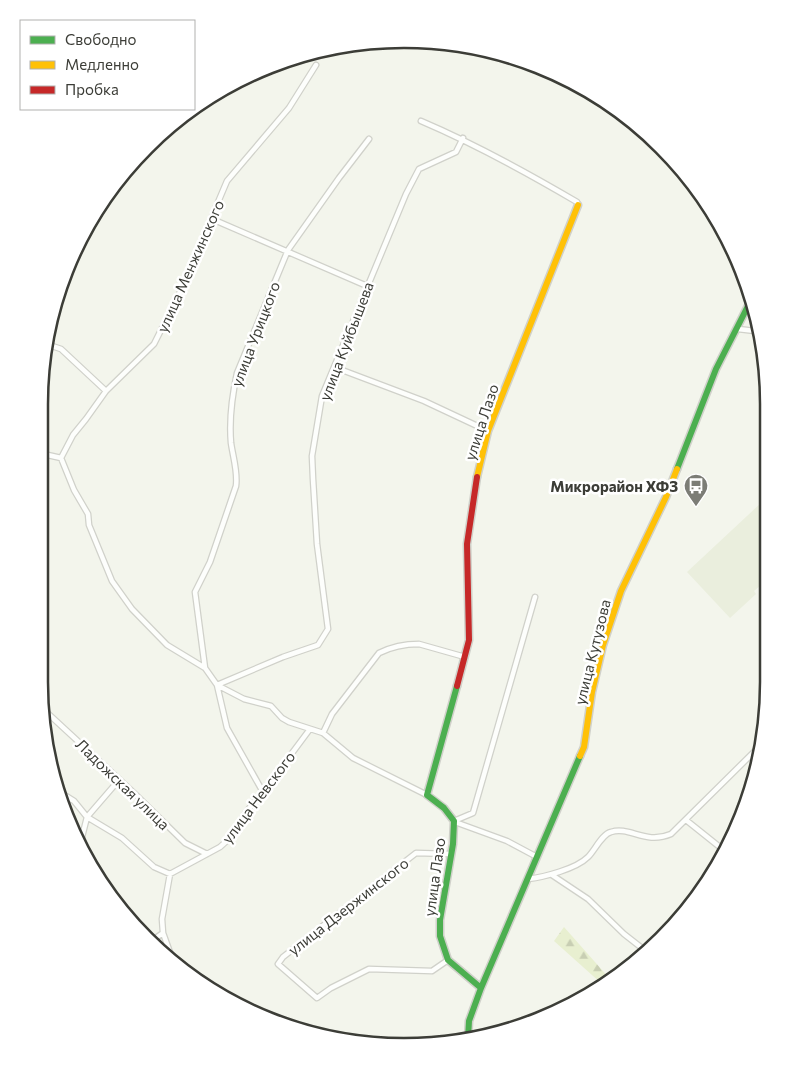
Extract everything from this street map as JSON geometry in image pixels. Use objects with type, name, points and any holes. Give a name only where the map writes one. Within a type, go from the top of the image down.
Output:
[{"type":"street","name":"улица Менжинского","points":[[61,458],[73,435],[106,391],[154,344],[180,292],[227,182],[288,108],[316,65]]},
{"type":"street","name":"улица Лазо","points":[[421,121],[463,138],[577,202],[578,205],[488,431],[476,483],[467,544],[469,640],[427,795],[444,808],[454,821],[451,854],[440,920],[440,936],[448,960]]},
{"type":"street","name":"улица Куйбышева","points":[[217,685],[283,657],[318,645],[328,629],[317,544],[312,456],[322,396],[406,194],[419,169],[430,162],[456,152],[463,138]]},
{"type":"street","name":"улица Урицкого","points":[[205,668],[194,592],[210,562],[236,486],[231,427],[233,392],[238,373],[288,250],[369,139]]},
{"type":"street","points":[[212,219],[288,250],[367,286]]},
{"type":"street","name":"улица Кутузова","points":[[481,988],[584,747],[592,692],[603,645],[620,591],[666,497],[713,377],[747,309]]},
{"type":"street","points":[[738,329],[753,329]]},
{"type":"street","points":[[52,346],[61,349],[106,391]]},
{"type":"street","points":[[334,367],[424,401],[488,431]]},
{"type":"street","points":[[48,455],[61,458],[74,490],[88,514],[89,525],[112,581],[132,609],[167,645],[205,668],[217,685],[227,728],[263,792]]},
{"type":"street","name":"улица Лазо","points":[[454,821],[474,813],[535,597]]},
{"type":"street","points":[[323,734],[332,714],[379,653],[390,648],[419,644],[465,657]]},
{"type":"street","points":[[217,685],[244,699],[270,706],[282,718],[323,734],[353,758],[427,795]]},
{"type":"street","name":"Ладожская улица","points":[[49,715],[185,843],[207,854]]},
{"type":"street","name":"улица Невского","points":[[170,874],[220,847],[230,838],[246,812],[310,729]]},
{"type":"street","points":[[528,879],[552,875],[587,858],[608,832],[625,832],[643,837],[662,838],[671,834],[754,751]]},
{"type":"street","points":[[82,835],[87,817],[119,780]]},
{"type":"street","points":[[66,796],[74,801],[87,817],[122,838],[154,867],[170,874],[162,919],[163,933],[169,949]]},
{"type":"street","points":[[686,820],[720,847]]},
{"type":"street","points":[[454,821],[507,841],[537,857]]},
{"type":"street","name":"улица Дзержинского","points":[[448,960],[432,971],[369,970],[331,988],[317,998],[278,964],[283,957],[416,853],[451,854]]},
{"type":"street","points":[[552,875],[588,899],[624,934],[641,947]]},
{"type":"street","points":[[157,937],[163,933]]},
{"type":"street","points":[[448,960],[481,988],[469,1021],[468,1032]]},
{"type":"shaded area","points":[[760,504],[760,586],[754,591],[756,594],[730,618],[687,572]]},
{"type":"green space","points":[[564,927],[606,974],[597,980],[554,941]]},
{"type":"traffic: fast","points":[[677,469],[716,369],[747,308]]},
{"type":"traffic: fast","points":[[457,686],[427,795],[444,808],[454,821],[453,844],[440,920],[440,936],[448,960],[481,988]]},
{"type":"traffic: fast","points":[[468,1032],[469,1021],[481,988],[580,756]]},
{"type":"traffic: slow","points":[[477,477],[488,431],[578,205]]},
{"type":"traffic: slow","points":[[580,756],[584,747],[592,692],[603,645],[621,591],[666,497],[677,469]]},
{"type":"traffic: jam","points":[[457,686],[469,640],[467,544],[477,477]]},
{"type":"place","name":"Микрорайон ХФЗ","points":[[696,507]]}]
